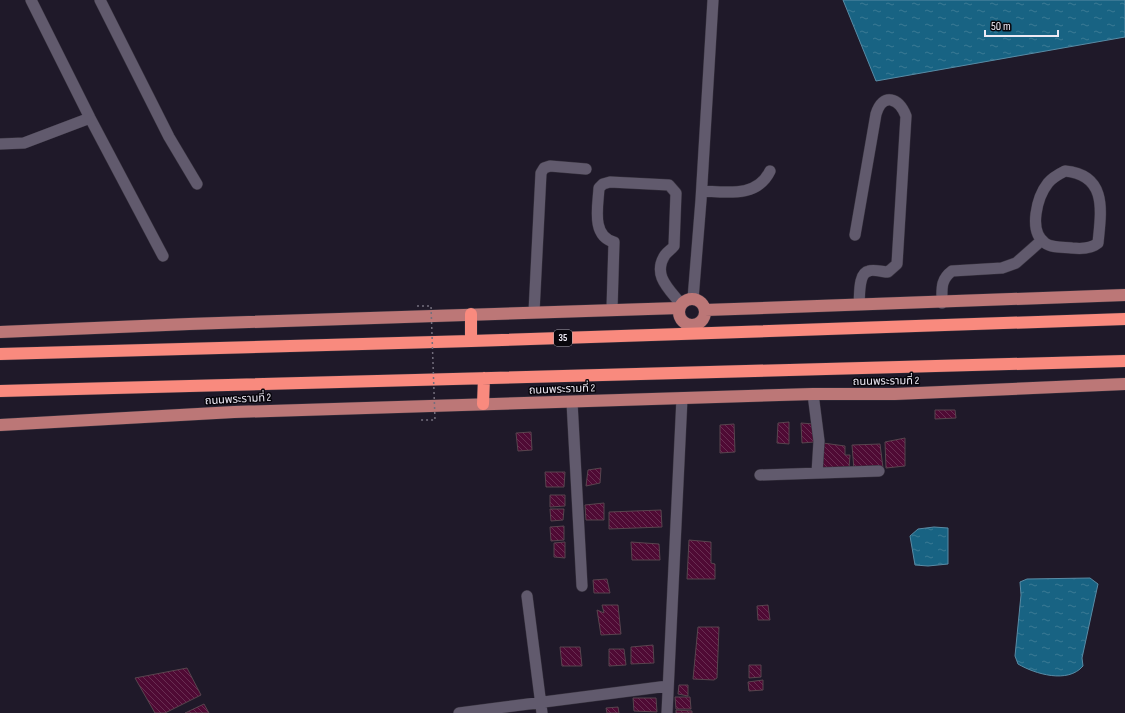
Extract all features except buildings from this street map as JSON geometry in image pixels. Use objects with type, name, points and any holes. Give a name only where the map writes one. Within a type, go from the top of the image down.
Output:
[{"type":"highway","points":[[471,314],[471,341]]},
{"type":"highway","name":"35","points":[[0,354],[471,341],[696,329],[1125,319]]},
{"type":"highway","name":"ถนนพระรามที่ 2","points":[[0,391],[1125,361]]},
{"type":"highway","points":[[483,404],[484,378]]},
{"type":"main road","points":[[705,310],[859,304],[942,303],[1125,295]]},
{"type":"main road","points":[[0,332],[680,306],[684,301],[693,299],[700,303],[705,310],[703,319],[696,329]]},
{"type":"main road","name":"35","points":[[680,306],[679,316],[681,320],[696,329]]},
{"type":"main road","name":"ถนนพระรามที่ 2","points":[[0,425],[234,412],[813,394],[895,394],[1125,384]]},
{"type":"street","points":[[32,0],[90,118],[163,256]]},
{"type":"street","points":[[100,0],[169,137],[197,184]]},
{"type":"street","points":[[693,299],[702,191],[713,0]]},
{"type":"street","points":[[855,235],[876,114],[884,100],[898,102],[906,116],[897,264],[888,272],[869,270],[864,274],[861,278],[859,304]]},
{"type":"street","points":[[0,144],[24,143],[90,118]]},
{"type":"street","points":[[534,312],[541,173],[544,168],[550,166],[586,169]]},
{"type":"street","points":[[702,191],[742,192],[750,190],[766,180],[770,171]]},
{"type":"street","points":[[1066,171],[1082,175],[1090,180],[1098,190],[1102,208],[1098,243],[1094,247],[1078,249],[1046,244],[1042,240],[1038,235],[1036,226],[1037,215],[1041,193],[1048,182],[1066,171]]},
{"type":"street","points":[[612,309],[614,242],[606,240],[603,236],[598,221],[599,188],[603,184],[610,182],[669,185],[676,193],[674,246],[667,252],[661,266],[662,282],[680,306]]},
{"type":"street","points":[[942,303],[942,282],[946,276],[952,272],[1002,268],[1016,263],[1042,240]]},
{"type":"street","points":[[813,394],[818,441],[817,473]]},
{"type":"street","points":[[667,713],[682,398]]},
{"type":"street","points":[[572,402],[582,586]]},
{"type":"street","points":[[760,475],[826,474],[879,471]]},
{"type":"street","points":[[527,596],[542,708]]},
{"type":"street","points":[[459,713],[542,708],[668,686]]},
{"type":"path","points":[[416,306],[430,306],[435,420],[420,420]]},
{"type":"water","points":[[843,0],[1125,0],[1125,37],[876,81]]},
{"type":"water","points":[[934,527],[948,528],[948,564],[928,566],[915,565],[910,536],[918,529]]},
{"type":"water","points":[[1090,578],[1098,584],[1082,658],[1083,666],[1069,675],[1051,676],[1033,671],[1018,664],[1015,656],[1021,595],[1020,582],[1027,579]]}]
